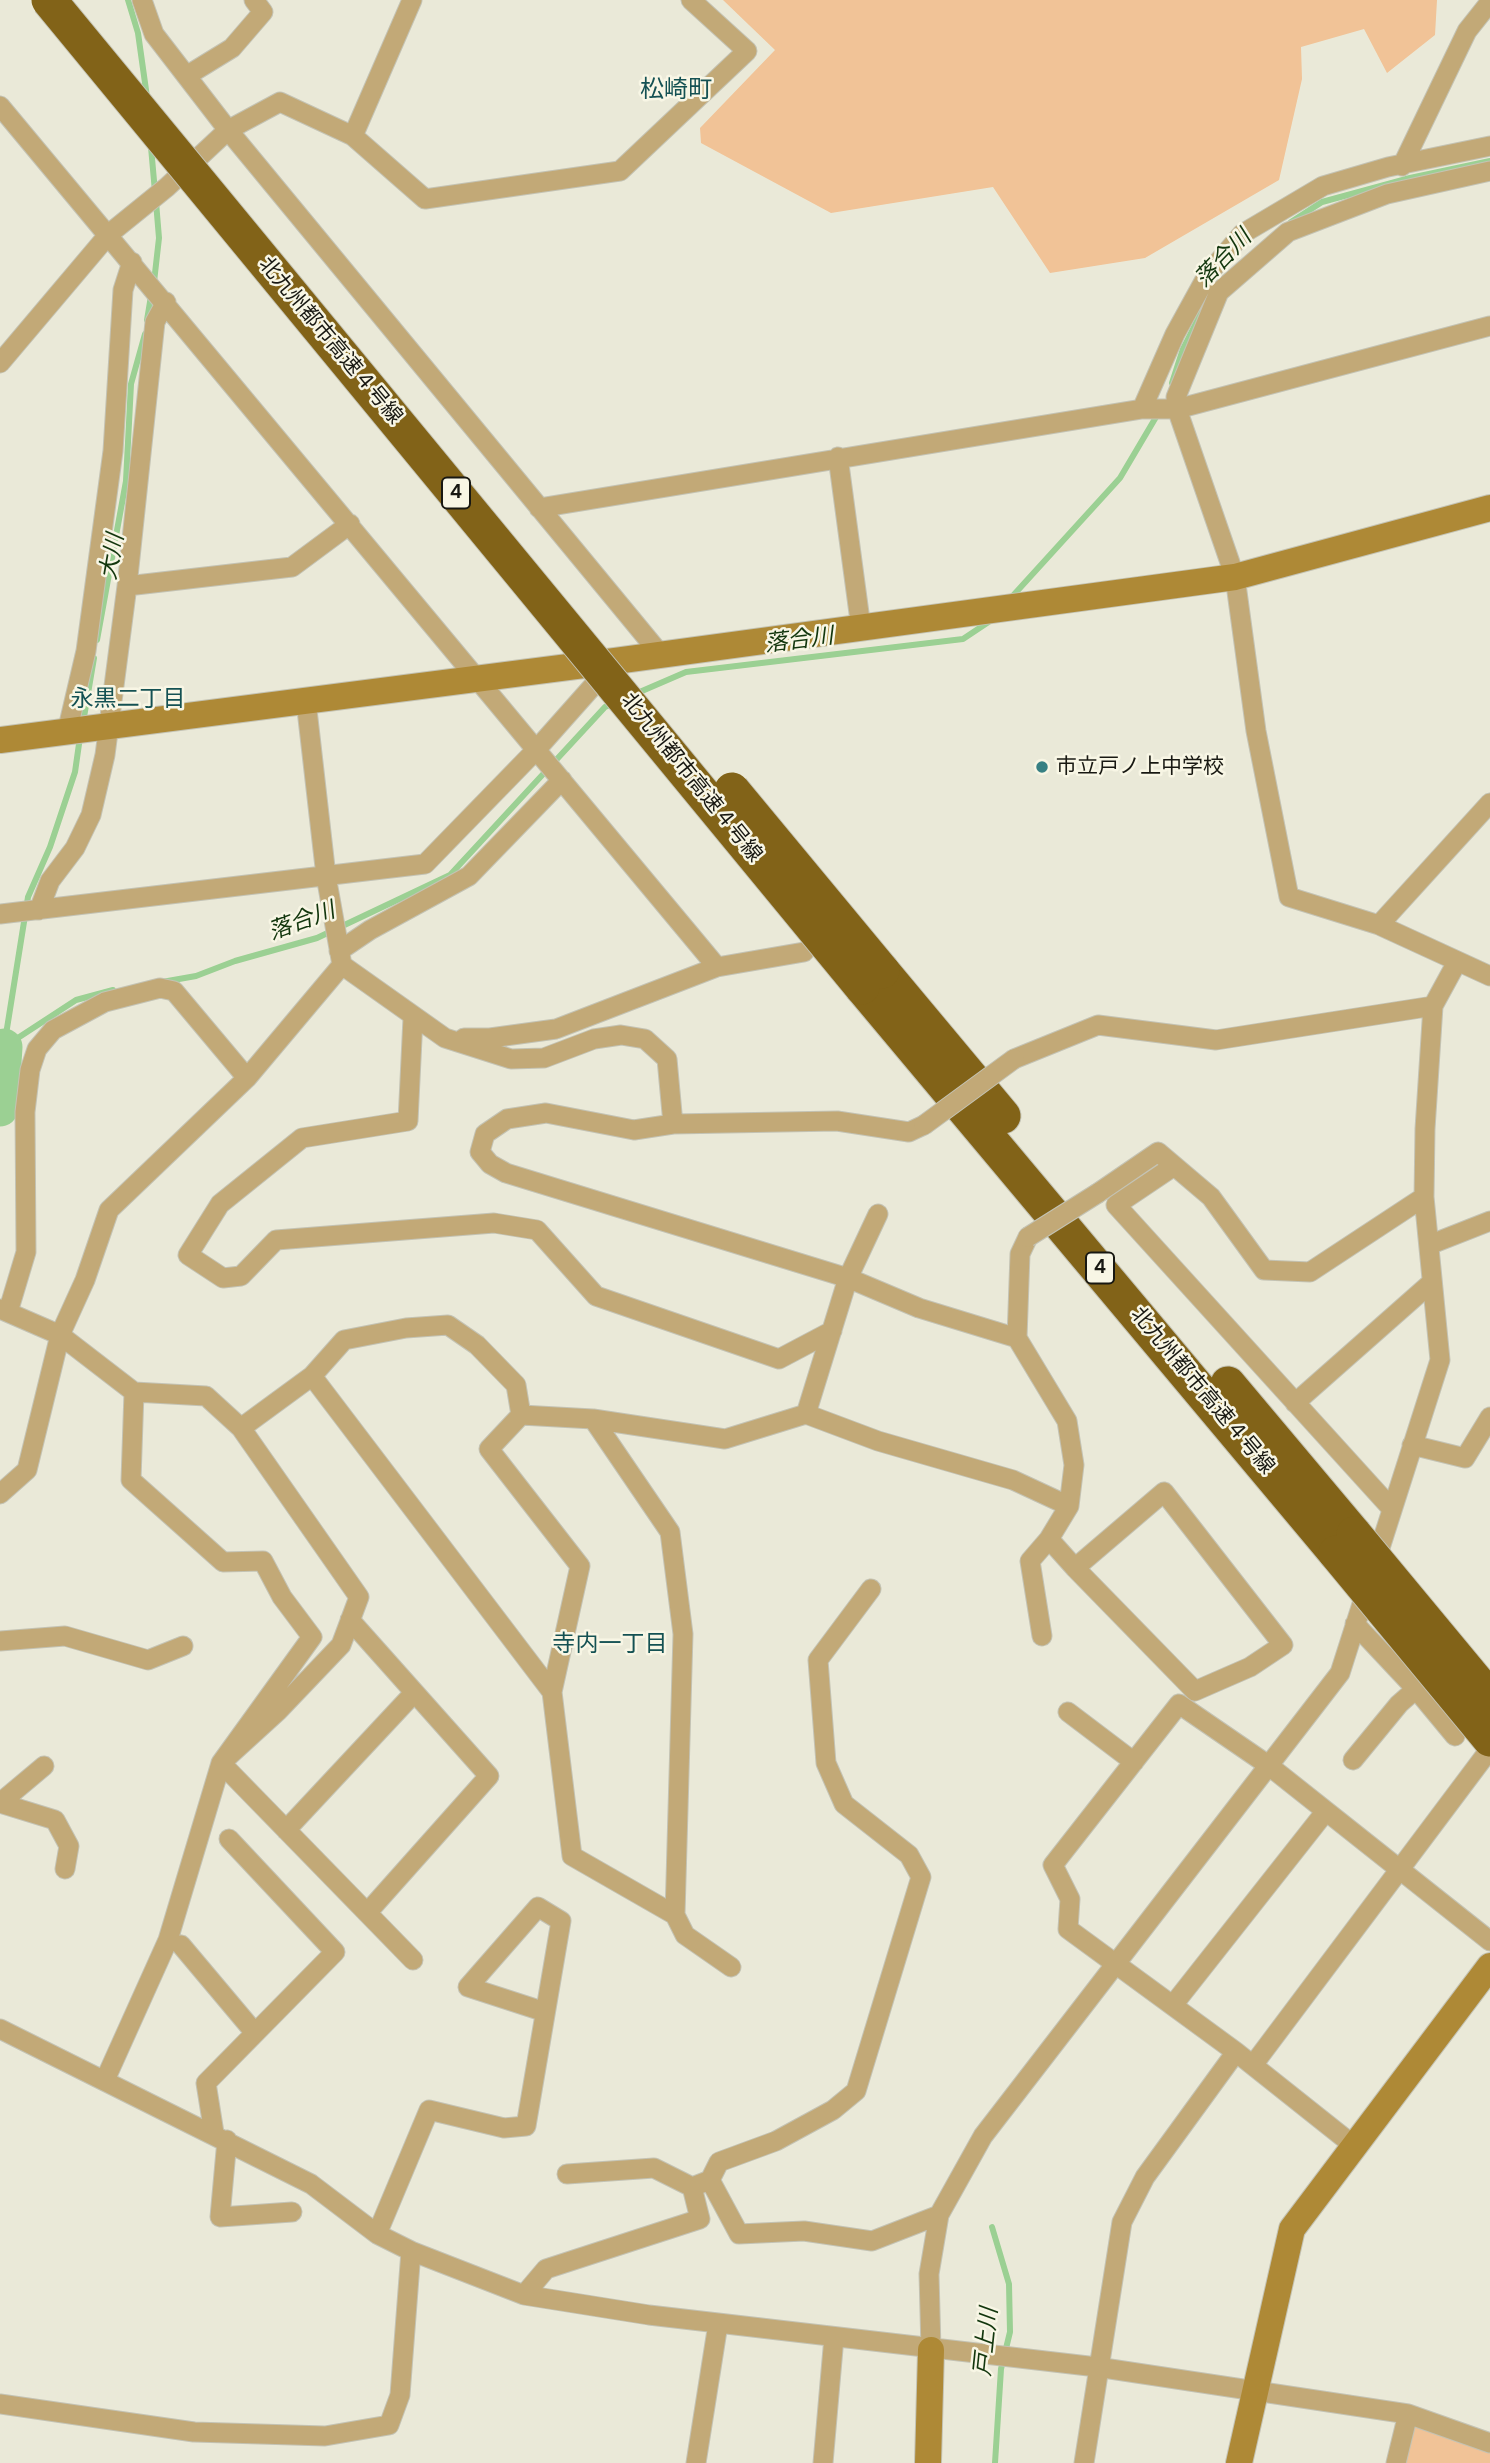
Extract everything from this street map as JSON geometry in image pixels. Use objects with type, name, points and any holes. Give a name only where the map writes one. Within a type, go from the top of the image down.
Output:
[{"type":"highway","name":"北九州都市高速４号線","points":[[49,0],[1345,1544]]},
{"type":"highway","name":"北九州都市高速４号線","points":[[78,0],[872,979]]},
{"type":"highway","name":"4","points":[[1345,1544],[1407,1598],[1490,1698]]},
{"type":"highway","name":"4","points":[[1345,1544],[1490,1739]]},
{"type":"highway","points":[[1407,1598],[1490,1673]]},
{"type":"street","points":[[142,0],[155,34],[228,130],[661,655]]},
{"type":"street","points":[[188,75],[232,48],[263,12],[254,0]]},
{"type":"street","points":[[354,136],[412,0]]},
{"type":"street","points":[[0,363],[109,234],[167,187],[228,130],[280,102],[354,136],[425,199],[620,171],[747,51],[691,0]]},
{"type":"street","points":[[1402,166],[1467,31],[1490,2]]},
{"type":"street","points":[[0,106],[166,302],[717,967]]},
{"type":"street","points":[[1142,409],[1175,334],[1202,286],[1242,234],[1323,186],[1490,146]]},
{"type":"street","points":[[1490,171],[1387,194],[1289,232],[1219,292],[1176,397],[1177,409],[1235,577],[1256,731],[1289,897],[1379,925],[1490,976]]},
{"type":"street","points":[[70,732],[88,638],[113,451],[123,290],[132,262]]},
{"type":"street","points":[[39,910],[50,881],[75,848],[91,815],[127,586],[155,322],[166,302]]},
{"type":"street","points":[[539,508],[1142,409],[1177,409],[1490,326]]},
{"type":"street","points":[[838,457],[861,628]]},
{"type":"street","points":[[0,740],[615,662],[1235,577],[1490,508]]},
{"type":"street","points":[[127,586],[292,567],[350,524]]},
{"type":"street","points":[[0,914],[425,864],[536,750],[615,662]]},
{"type":"street","points":[[306,701],[326,876],[340,958],[413,1018],[445,1038],[511,1059],[544,1058],[594,1039],[621,1035],[645,1039],[667,1059],[673,1124]]},
{"type":"street","points":[[0,1494],[27,1470],[60,1335],[85,1280],[109,1210],[247,1078],[340,958],[370,930],[469,876],[562,780]]},
{"type":"street","points":[[1379,925],[1490,803]]},
{"type":"street","points":[[445,1038],[490,1038],[556,1029],[717,967],[804,952]]},
{"type":"street","points":[[928,2463],[932,2350],[929,2274],[939,2214],[983,2136],[1115,1961],[1340,1673],[1440,1360],[1424,1197],[1433,1006],[1457,962]]},
{"type":"street","points":[[221,1763],[278,1711],[341,1645],[359,1597],[241,1428],[206,1396],[134,1392],[60,1335],[4,1310],[26,1252],[25,1112],[30,1070],[37,1049],[53,1030],[105,1002],[160,988],[174,991],[247,1078]]},
{"type":"street","points":[[1017,1338],[919,1308],[848,1278],[506,1173],[491,1164],[480,1152],[485,1134],[507,1119],[546,1113],[634,1130],[673,1124],[837,1121],[909,1132],[924,1125],[1014,1059],[1098,1025],[1216,1040],[1433,1006]]},
{"type":"street","points":[[413,1018],[408,1121],[303,1138],[220,1204],[188,1255],[223,1279],[241,1276],[276,1240],[494,1223],[537,1230],[596,1296],[779,1359],[832,1331]]},
{"type":"street","points":[[1042,1636],[1030,1561],[1049,1539],[1069,1506],[1074,1465],[1067,1421],[1017,1338],[1020,1254],[1028,1237],[1158,1152],[1211,1197],[1264,1270],[1310,1272],[1424,1197]]},
{"type":"street","points":[[1174,1166],[1116,1205],[1392,1509]]},
{"type":"street","points":[[806,1414],[848,1278],[878,1214]]},
{"type":"street","points":[[1429,1245],[1490,1222]]},
{"type":"street","points":[[1295,1403],[1432,1282]]},
{"type":"street","points":[[241,1428],[312,1376],[344,1340],[406,1328],[448,1325],[477,1345],[516,1385],[521,1415]]},
{"type":"street","points":[[312,1376],[552,1692]]},
{"type":"street","points":[[105,2080],[168,1940],[197,1853],[221,1763],[312,1637],[282,1597],[263,1561],[223,1562],[131,1480],[134,1392]]},
{"type":"street","points":[[675,1915],[572,1856],[552,1692],[580,1566],[489,1449],[521,1415],[593,1419],[725,1439],[806,1414],[878,1441],[1013,1480],[1069,1506]]},
{"type":"street","points":[[1412,1446],[1465,1458],[1490,1417]]},
{"type":"street","points":[[593,1419],[670,1532],[683,1634],[675,1915],[685,1935],[731,1968]]},
{"type":"street","points":[[1049,1539],[1075,1568],[1195,1691],[1250,1667],[1283,1645],[1164,1492],[1075,1568]]},
{"type":"street","points":[[524,2295],[546,2269],[700,2219],[701,2184],[719,2162],[776,2141],[834,2110],[856,2091],[921,1877],[909,1855],[844,1804],[826,1763],[818,1660],[871,1589]]},
{"type":"street","points":[[350,1620],[489,1776],[367,1913]]},
{"type":"street","points":[[1355,1624],[1416,1689],[1455,1736]]},
{"type":"street","points":[[0,1640],[65,1636],[148,1660],[183,1646]]},
{"type":"street","points":[[1353,1760],[1399,1704],[1416,1689]]},
{"type":"street","points":[[286,1830],[414,1693]]},
{"type":"street","points":[[1353,2145],[1236,2052],[1068,1929],[1070,1899],[1054,1864],[1180,1703],[1268,1765],[1490,1941]]},
{"type":"street","points":[[1068,1712],[1134,1762]]},
{"type":"street","points":[[1253,2065],[1398,1868],[1490,1749]]},
{"type":"street","points":[[221,1763],[413,1960]]},
{"type":"street","points":[[44,1766],[0,1803],[55,1820],[69,1846],[65,1869]]},
{"type":"street","points":[[1173,2005],[1326,1811]]},
{"type":"street","points":[[229,1839],[335,1952],[206,2083],[220,2137],[220,2217],[292,2212]]},
{"type":"street","points":[[377,2234],[429,2110],[504,2128],[526,2126],[561,1922],[538,1907],[468,1987],[545,2012]]},
{"type":"street","points":[[181,1945],[255,2033]]},
{"type":"street","points":[[1239,2463],[1292,2229],[1490,1966]]},
{"type":"street","points":[[0,2028],[311,2184],[377,2234],[411,2251],[524,2295],[718,2324],[1097,2367],[1408,2414],[1490,2442]]},
{"type":"street","points":[[1084,2463],[1122,2221],[1145,2177],[1236,2052]]},
{"type":"street","points":[[567,2174],[654,2168],[701,2184],[739,2234],[804,2231],[872,2241],[939,2214]]},
{"type":"street","points":[[0,2404],[194,2432],[325,2436],[388,2425],[400,2395],[411,2251]]},
{"type":"street","points":[[696,2463],[718,2324]]},
{"type":"street","points":[[824,2463],[834,2337]]},
{"type":"street","points":[[1396,2463],[1408,2414]]},
{"type":"shaded area","points":[[723,0],[1437,0],[1435,35],[1387,73],[1364,29],[1301,47],[1302,79],[1279,180],[1145,258],[1050,273],[993,187],[831,213],[701,143],[700,128],[775,50]]},
{"type":"shaded area","points":[[1413,2423],[1490,2452],[1490,2463],[1403,2463]]},
{"type":"waterway","name":"大川","points":[[128,0],[138,33],[147,97]]},
{"type":"waterway","name":"大川","points":[[151,147],[155,192]]},
{"type":"waterway","name":"落合川","points":[[1291,222],[1322,202],[1410,178],[1490,161]]},
{"type":"waterway","name":"大川","points":[[154,282],[159,238],[156,202]]},
{"type":"waterway","name":"大川","points":[[147,320],[151,296]]},
{"type":"waterway","name":"落合川","points":[[1172,383],[1183,349],[1201,313]]},
{"type":"waterway","name":"大川","points":[[97,640],[126,481],[131,384],[145,334]]},
{"type":"waterway","name":"落合川","points":[[1009,600],[1120,478],[1159,412]]},
{"type":"waterway","name":"落合川","points":[[635,694],[686,672],[963,639],[993,619]]},
{"type":"waterway","name":"大川","points":[[83,723],[94,658]]},
{"type":"waterway","name":"落合川","points":[[162,982],[196,976],[235,961],[317,938],[450,875],[605,707],[612,704]]},
{"type":"waterway","name":"大川","points":[[4,1047],[28,897],[50,847],[75,772],[80,737]]},
{"type":"waterway","name":"落合川","points":[[4,1047],[76,1000],[113,990]]},
{"type":"waterway","name":"大川","points":[[0,1108],[4,1047]]},
{"type":"waterway","name":"戸上川","points":[[992,2227],[1009,2284],[1010,2332],[1001,2369],[995,2463]]},
{"type":"place","name":"市立戸ノ上中学校","points":[[1042,767]]},
{"type":"district","name":"松崎町","points":[[676,91]]},
{"type":"district","name":"永黒二丁目","points":[[128,700]]},
{"type":"district","name":"寺内一丁目","points":[[610,1645]]}]
